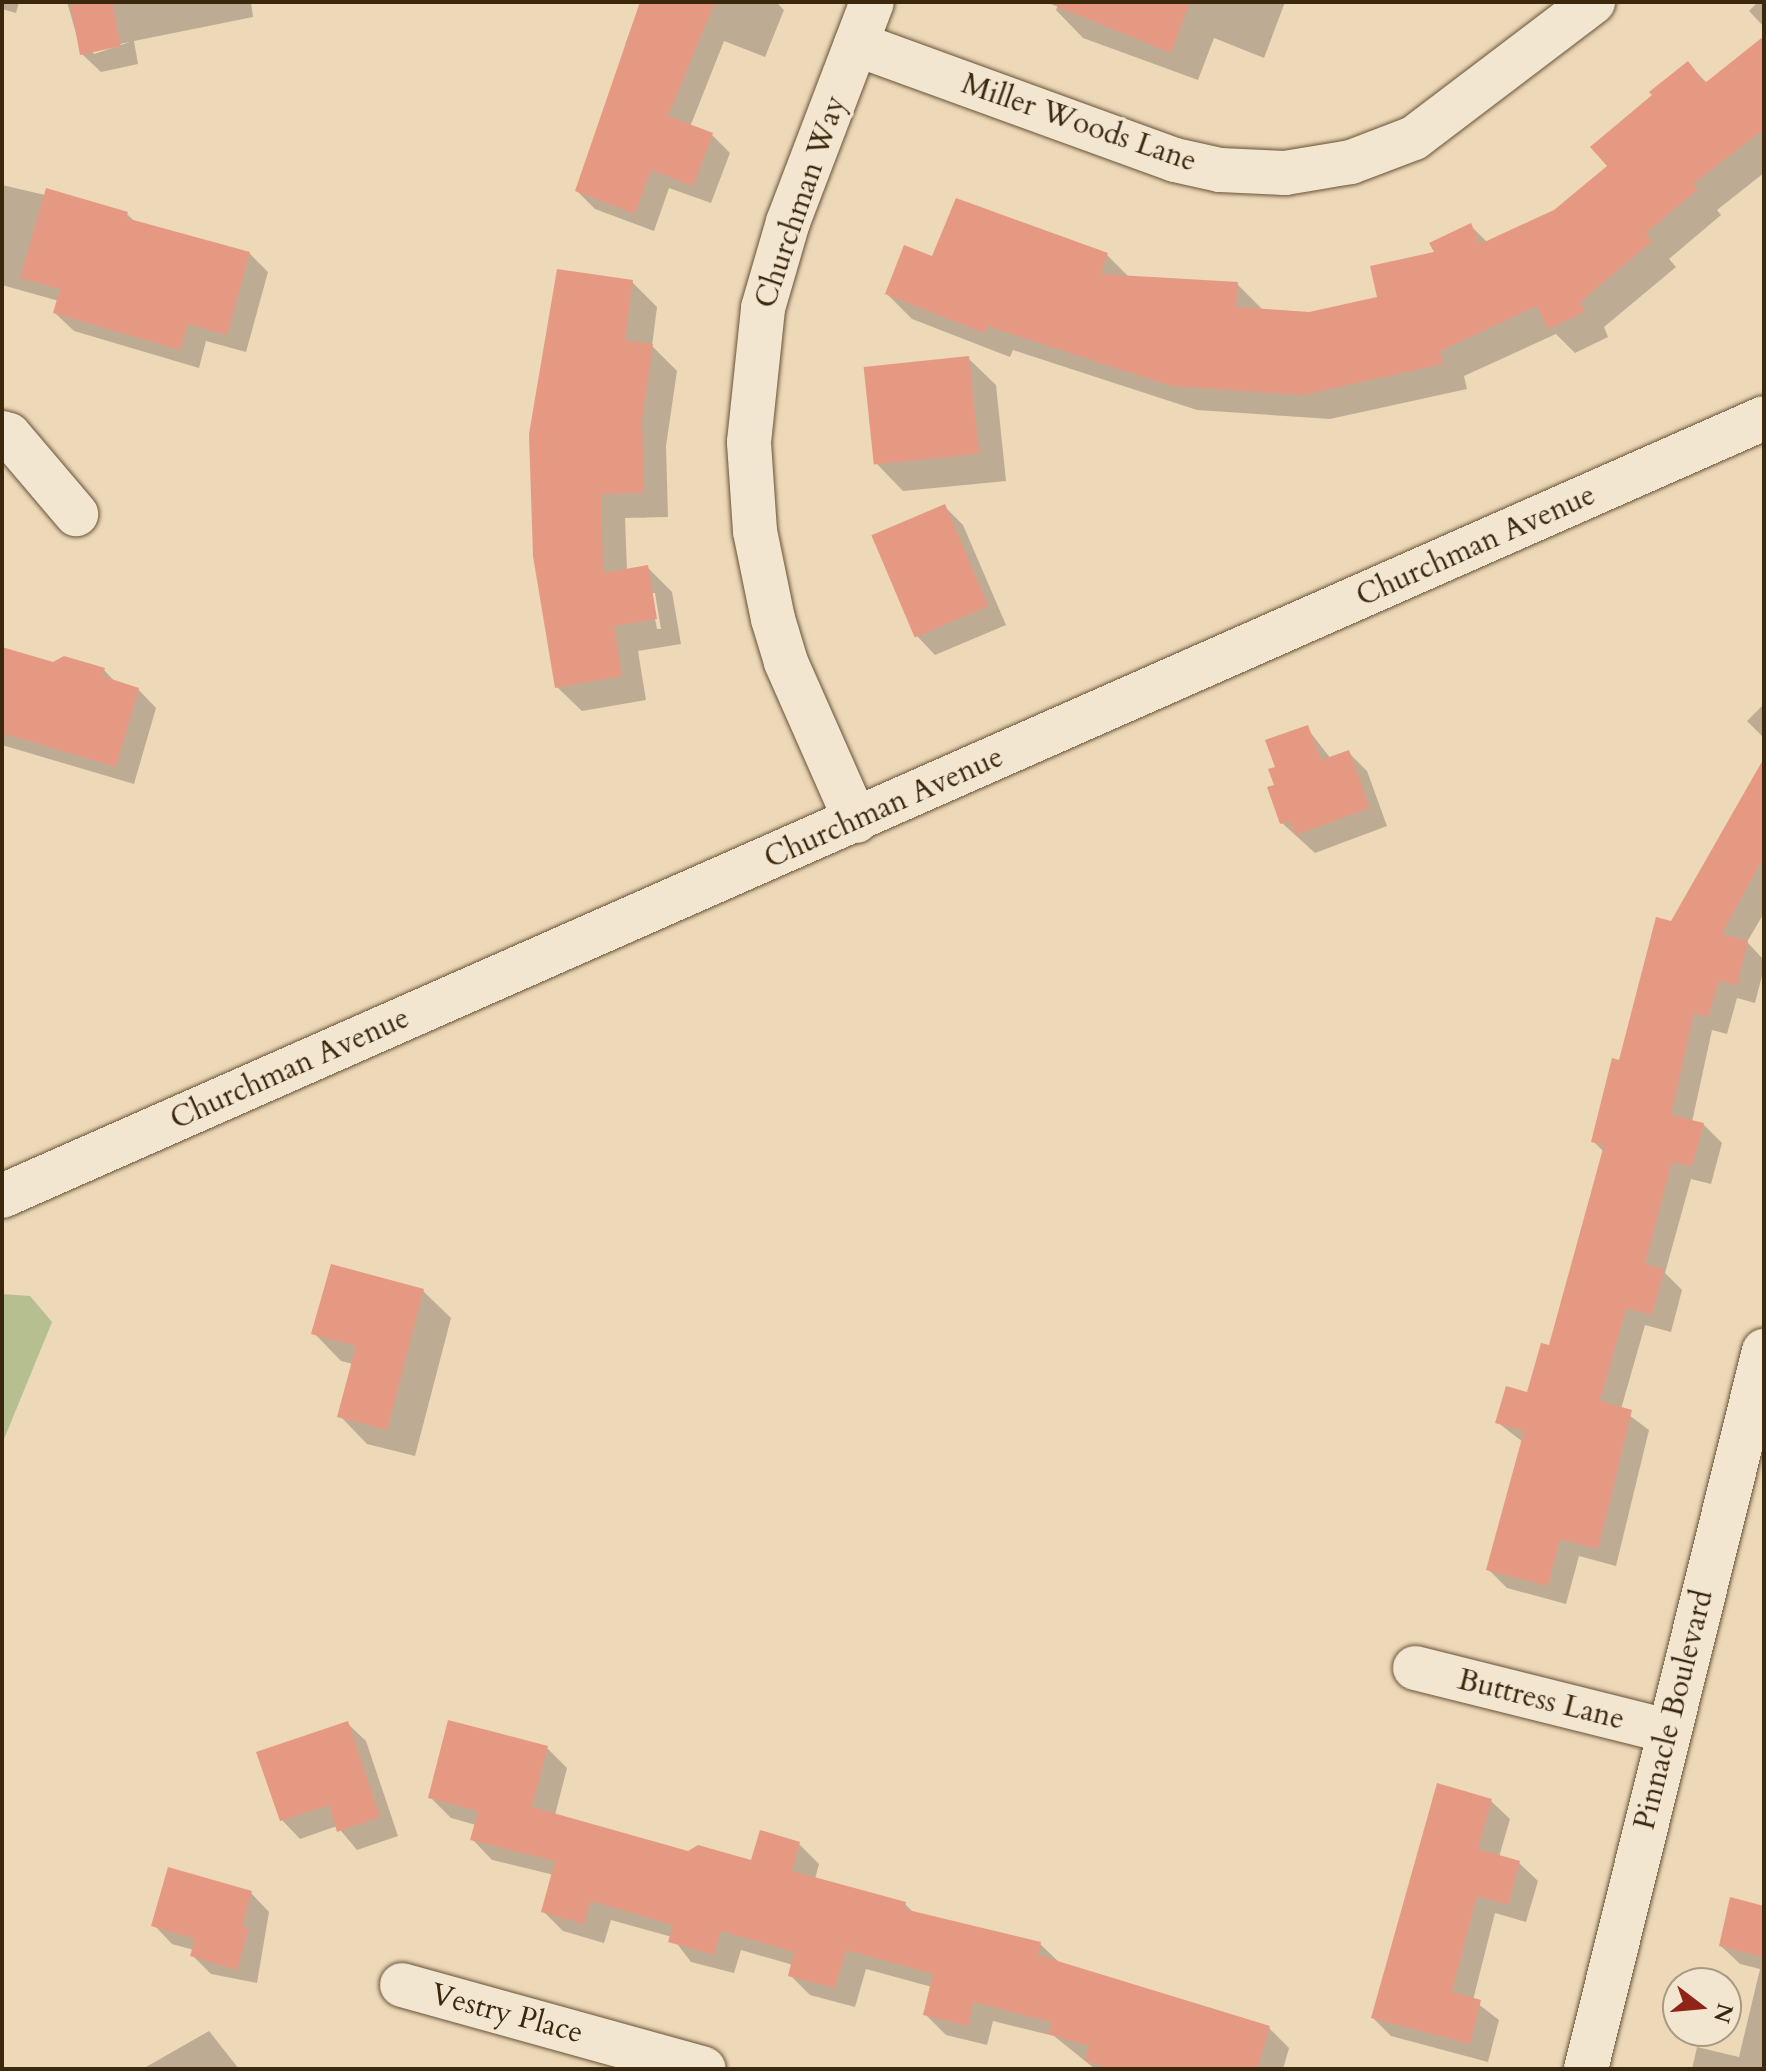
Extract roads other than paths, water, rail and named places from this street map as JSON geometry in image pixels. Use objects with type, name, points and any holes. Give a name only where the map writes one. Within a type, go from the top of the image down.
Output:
[{"type":"street","name":"Churchman Way","points":[[856,821],[786,662],[773,619],[755,531],[749,442],[763,308],[788,222],[872,2]]},
{"type":"street","name":"Miller Woods Lane","points":[[856,44],[1175,160],[1220,170],[1285,173],[1351,162],[1414,138],[1593,2]]},
{"type":"street","name":"Churchman Avenue","points":[[2,1196],[1764,418]]},
{"type":"street","points":[[2,433],[9,435],[76,514]]},
{"type":"street","name":"Pinnacle Boulevard","points":[[1586,2069],[1667,1731],[1764,1351]]},
{"type":"street","name":"Buttress Lane","points":[[1415,1668],[1667,1731]]},
{"type":"street","name":"Vestry Place","points":[[402,1985],[704,2069]]}]
